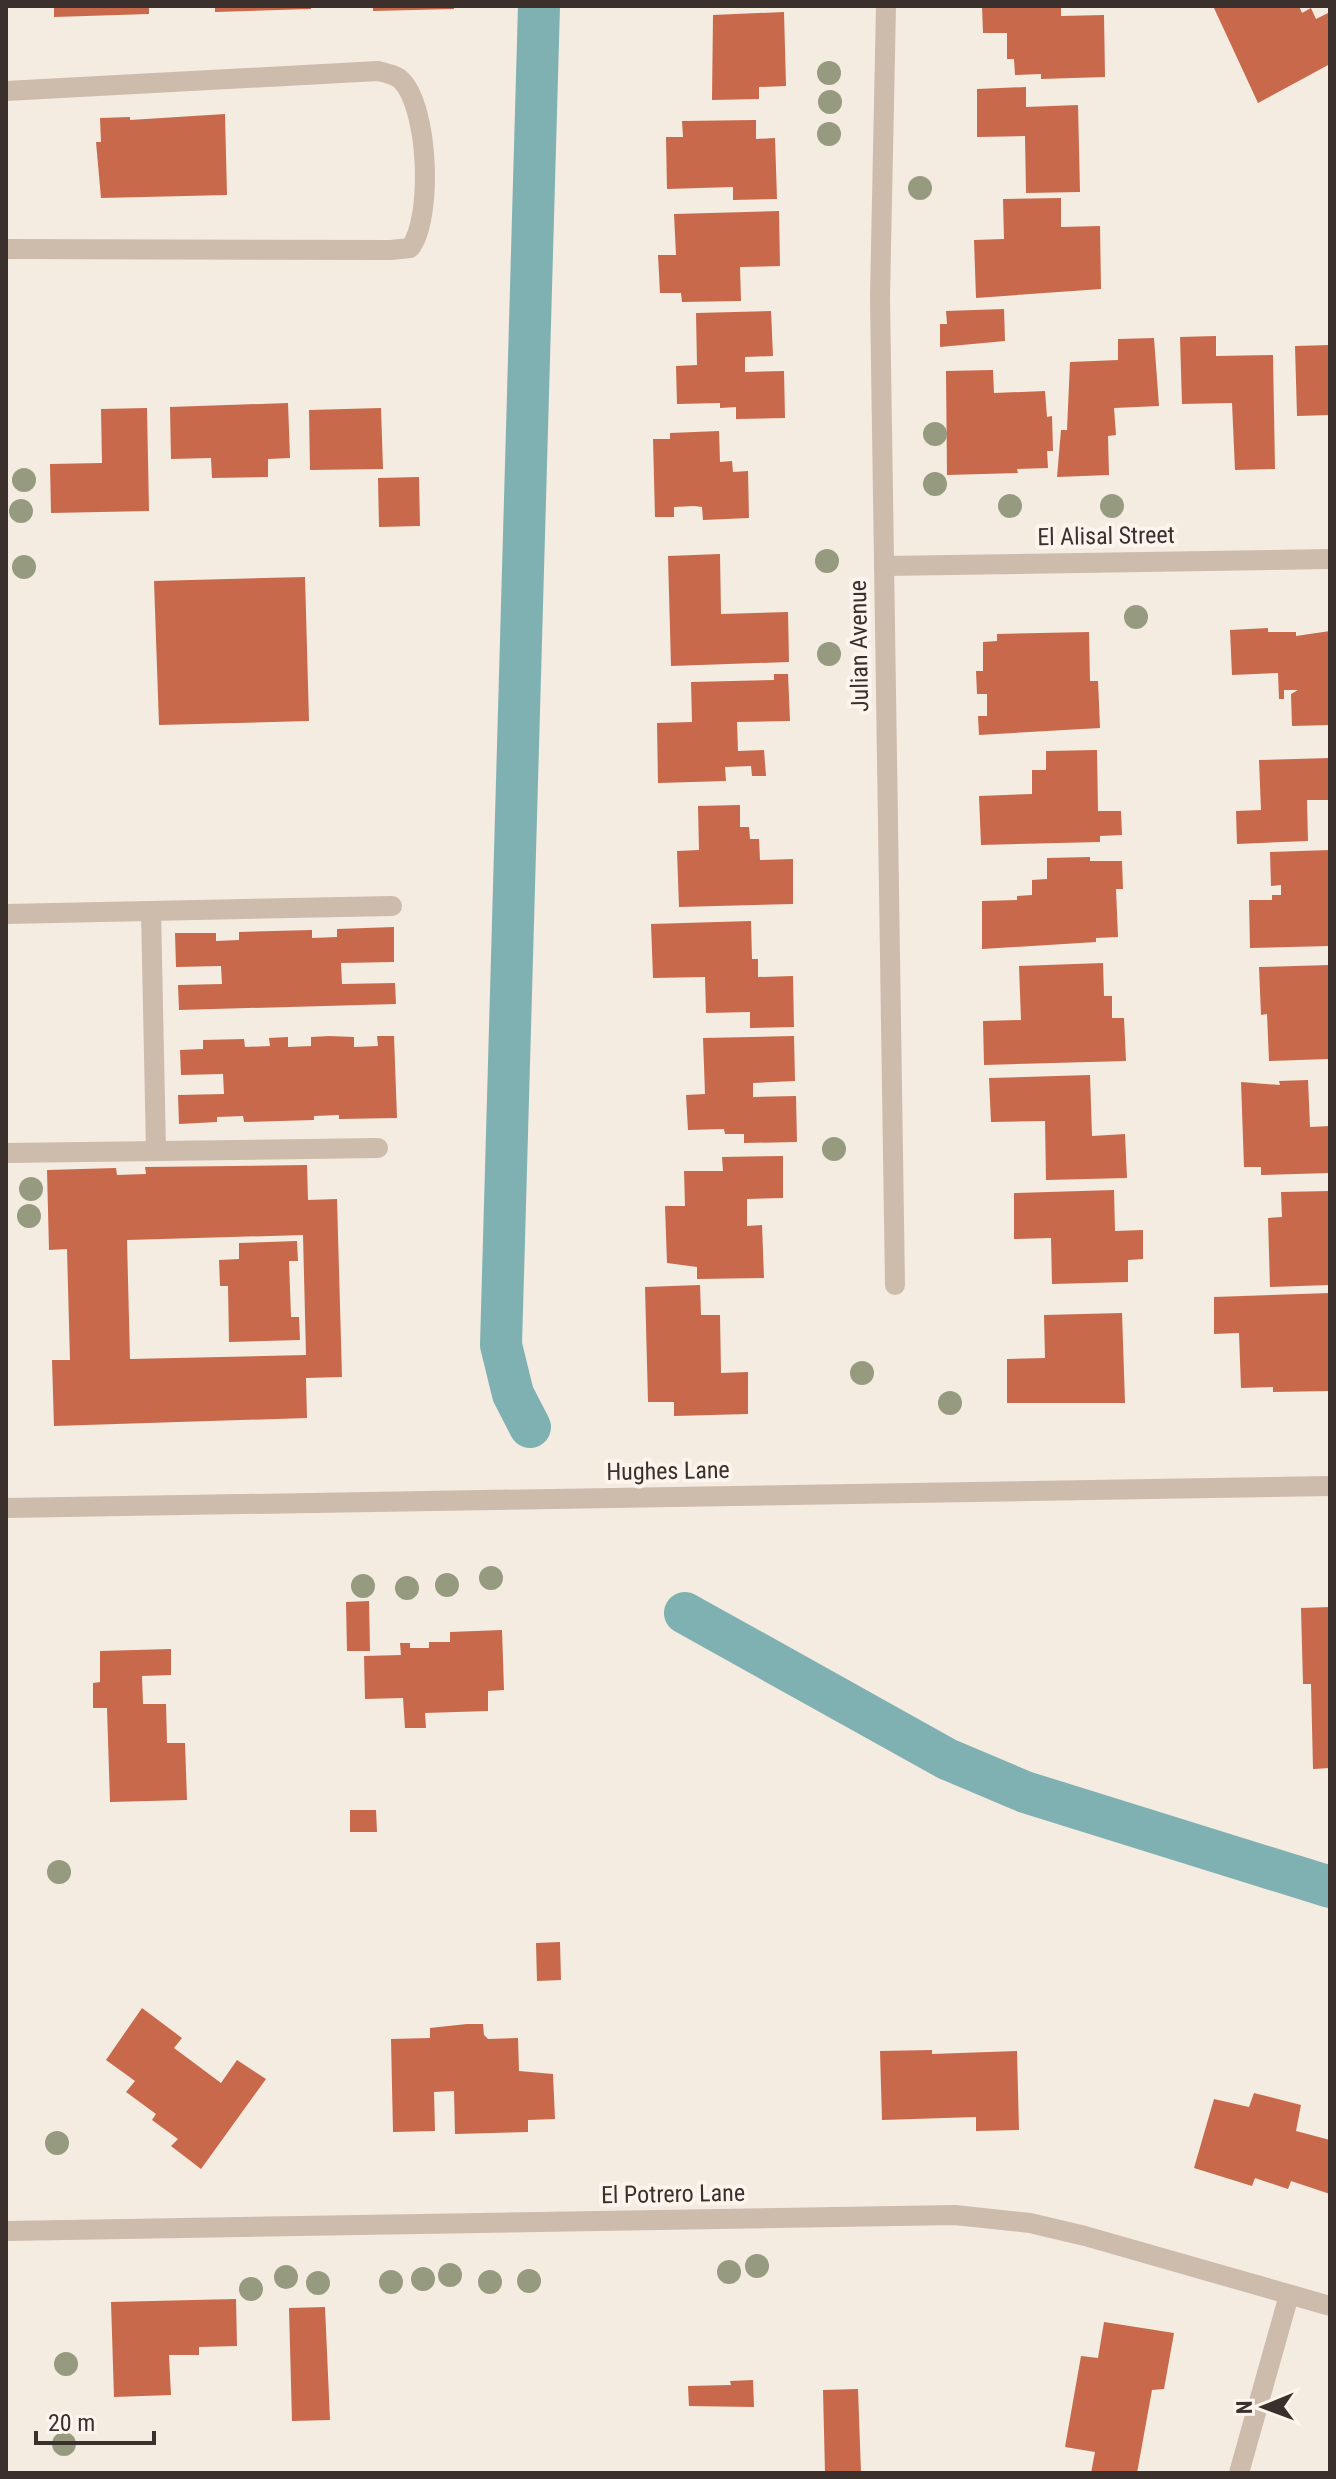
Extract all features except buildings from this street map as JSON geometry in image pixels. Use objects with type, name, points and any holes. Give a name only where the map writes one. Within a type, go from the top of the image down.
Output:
[{"type":"street","name":"Julian Avenue","points":[[886,6],[880,297],[895,1285]]},
{"type":"street","points":[[6,91],[378,71],[399,77],[412,94],[422,125],[423,223],[410,248],[391,250],[6,249]]},
{"type":"street","name":"El Alisal Street","points":[[884,566],[1330,559]]},
{"type":"street","points":[[6,914],[392,906]]},
{"type":"street","points":[[151,911],[156,1150]]},
{"type":"street","points":[[6,1153],[378,1148]]},
{"type":"street","name":"Hughes Lane","points":[[6,1508],[1330,1486]]},
{"type":"street","name":"El Potrero Lane","points":[[6,2231],[955,2215],[1030,2223],[1085,2236],[1330,2306]]},
{"type":"street","points":[[1239,2473],[1289,2295]]},
{"type":"waterway","points":[[530,1427],[513,1394],[501,1345],[539,6]]},
{"type":"waterway","points":[[685,1613],[947,1759],[1025,1792],[1330,1887]]}]
